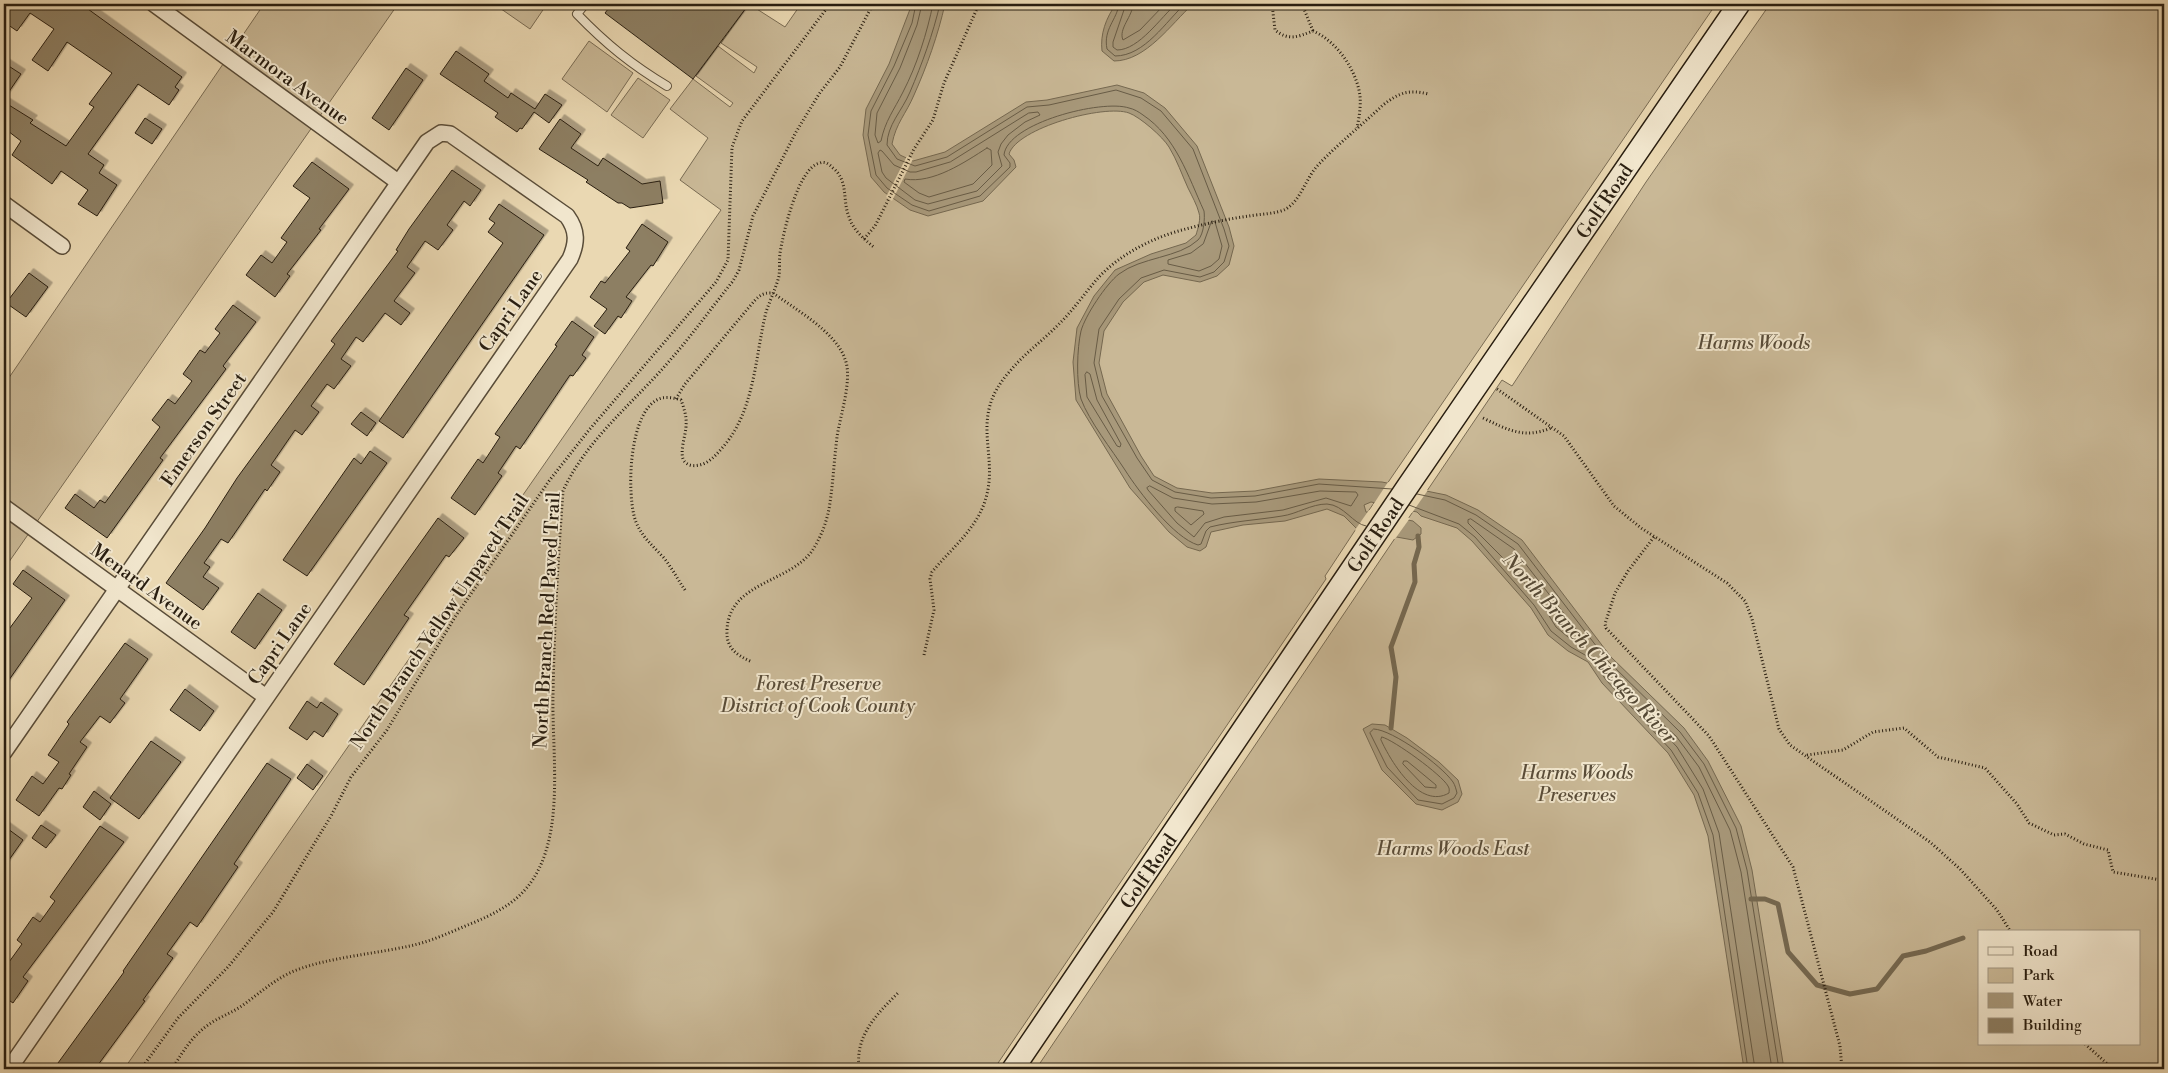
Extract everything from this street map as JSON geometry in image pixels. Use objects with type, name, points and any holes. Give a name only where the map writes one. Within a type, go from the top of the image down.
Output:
[{"type":"main road","name":"Golf Road","points":[[1014,1069],[1408,486],[1739,4]]},
{"type":"street","name":"Marmora Avenue","points":[[154,4],[398,182]]},
{"type":"street","name":"Emerson Street","points":[[4,752],[427,142],[441,133],[450,134],[567,216],[574,225],[576,237]]},
{"type":"street","points":[[4,204],[62,246]]},
{"type":"street","name":"Capri Lane","points":[[9,1069],[570,259],[575,247],[576,237]]},
{"type":"street","name":"Menard Avenue","points":[[4,506],[266,698]]},
{"type":"lane","points":[[585,4],[577,14],[596,34],[635,66],[668,86]]},
{"type":"path","name":"North Branch Yellow Unpaved Trail","points":[[141,1069],[178,1018],[228,967],[272,912],[331,816],[351,777],[388,730],[455,617],[549,481],[589,430],[716,282],[728,260],[732,147],[742,121],[830,4]]},
{"type":"path","name":"North Branch Red Paved Trail","points":[[172,1069],[187,1046],[208,1025],[242,1006],[278,979],[312,965],[416,944],[448,934],[506,907],[518,899],[528,888],[546,852],[551,827],[554,783],[553,695],[563,491],[584,454],[671,360],[733,281],[739,270],[753,216],[796,132],[819,94],[840,67],[873,4]]},
{"type":"path","points":[[864,238],[875,226],[914,149],[932,120],[944,83],[979,4]]},
{"type":"path","points":[[1272,4],[1275,30],[1282,36],[1292,39],[1312,31],[1320,34],[1336,48],[1349,65],[1358,83],[1360,99],[1357,129]]},
{"type":"path","points":[[1302,4],[1312,31]]},
{"type":"path","points":[[924,655],[934,610],[930,579],[932,572],[970,530],[985,502],[988,486],[986,421],[989,404],[999,384],[1015,365],[1057,326],[1099,277],[1118,260],[1153,240],[1182,230],[1234,218],[1284,210],[1294,203],[1318,165],[1395,96],[1413,90],[1428,94]]},
{"type":"path","points":[[685,590],[663,558],[645,538],[636,521],[630,497],[634,444],[642,418],[654,402],[661,398],[680,400],[686,416],[682,455],[684,462],[697,466],[708,462],[729,440],[748,402],[767,311],[779,274],[780,252],[789,215],[805,174],[812,166],[820,162],[827,163],[836,170],[843,181],[849,217],[864,238],[875,248]]},
{"type":"path","points":[[676,399],[684,384],[760,295],[773,293],[812,320],[829,336],[845,358],[848,368],[829,509],[818,541],[803,561],[793,569],[754,587],[742,598],[727,622],[726,635],[729,647],[737,655],[752,662]]},
{"type":"path","points":[[1482,379],[1564,436],[1614,506],[1654,537],[1727,583],[1745,601],[1752,618],[1779,729],[1790,745],[1930,842],[1960,869],[1997,910],[2010,930]]},
{"type":"path","points":[[1483,418],[1510,432],[1537,434],[1551,428]]},
{"type":"path","points":[[1654,537],[1628,571],[1615,594],[1605,624],[1606,628],[1709,736],[1792,867],[1840,1046],[1842,1069]]},
{"type":"path","points":[[1806,755],[1843,750],[1873,732],[1904,728],[1938,757],[1985,768],[2017,804],[2029,823],[2054,835],[2065,834],[2084,844],[2108,850],[2112,872],[2161,880],[2164,891]]},
{"type":"path","points":[[859,1069],[860,1045],[867,1029],[876,1016],[899,992]]},
{"type":"path","points":[[2087,1046],[2113,1069]]},
{"type":"green space","points":[[264,4],[398,4],[4,569],[4,385]]},
{"type":"green space","points":[[494,4],[547,4],[530,29]]},
{"type":"green space","name":"Forest Preserve District of Cook County","points":[[749,4],[785,27],[801,4],[1716,4],[1354,532],[1325,576],[1326,579],[994,1069],[124,1069],[721,210],[680,180],[708,138],[670,109],[693,79],[730,107],[733,103],[696,76],[718,46],[754,73],[757,67],[721,43]]},
{"type":"green space","points":[[1770,4],[2164,4],[2164,1069],[1036,1069],[1502,380],[1512,386],[1646,182]]},
{"type":"green space","points":[[589,41],[633,73],[607,112],[562,79]]},
{"type":"green space","points":[[638,78],[670,100],[643,138],[611,115]]},
{"type":"water","name":"North Branch Chicago River","points":[[912,4],[945,4],[936,39],[923,73],[894,137],[892,144],[900,155],[913,161],[945,152],[1026,102],[1047,100],[1117,85],[1144,93],[1165,108],[1197,146],[1229,227],[1234,246],[1229,265],[1217,276],[1200,282],[1163,275],[1144,282],[1123,302],[1104,331],[1099,363],[1107,394],[1154,476],[1177,488],[1212,493],[1255,491],[1319,479],[1382,482],[1446,495],[1478,510],[1522,540],[1611,657],[1684,728],[1708,761],[1741,826],[1752,870],[1784,1069],[1744,1069],[1708,836],[1694,795],[1668,753],[1602,683],[1588,662],[1568,651],[1548,635],[1531,608],[1472,541],[1457,528],[1421,516],[1417,512],[1371,502],[1364,505],[1366,512],[1413,521],[1421,528],[1421,534],[1413,540],[1358,530],[1344,516],[1327,509],[1285,521],[1243,525],[1211,532],[1206,547],[1200,551],[1187,547],[1169,532],[1130,488],[1076,400],[1073,362],[1077,328],[1094,296],[1115,270],[1151,254],[1186,243],[1196,235],[1200,218],[1197,207],[1172,152],[1157,133],[1134,115],[1117,111],[1082,115],[1063,120],[1028,135],[1015,144],[1009,154],[1014,160],[1016,167],[983,201],[928,216],[910,210],[884,192],[871,177],[863,135],[866,109],[889,64]]},
{"type":"water","points":[[1116,4],[1193,4],[1167,31],[1147,48],[1137,55],[1114,61],[1102,51],[1102,38],[1104,26]]},
{"type":"water","points":[[1372,724],[1385,725],[1407,738],[1439,762],[1458,780],[1462,794],[1458,802],[1442,810],[1416,804],[1382,770],[1363,729]]},
{"type":"pier","points":[[907,156],[913,159],[892,201],[886,197]]},
{"type":"pier","points":[[1388,482],[1428,490],[1412,513],[1373,505]]},
{"type":"pier","points":[[1369,510],[1410,518],[1395,539],[1357,532],[1355,530]]},
{"type":"building","points":[[13,4],[81,4],[182,77],[175,87],[179,90],[169,105],[138,84],[88,154],[104,165],[99,173],[117,185],[97,216],[78,204],[88,190],[61,171],[52,184],[12,155],[21,141],[4,128],[4,102],[33,120],[30,123],[66,146],[94,107],[89,104],[112,73],[67,42],[48,71],[32,60],[54,29],[30,13],[17,31],[4,22],[4,18]]},
{"type":"building","points":[[612,4],[749,4],[693,79],[605,13]]},
{"type":"building","points":[[456,51],[489,74],[484,81],[508,98],[511,93],[535,109],[545,94],[562,105],[549,123],[534,112],[522,129],[520,128],[517,132],[495,117],[498,113],[440,74]]},
{"type":"building","points":[[4,63],[21,74],[4,99]]},
{"type":"building","points":[[406,68],[423,80],[389,130],[372,118]]},
{"type":"building","points":[[145,118],[162,129],[152,144],[135,133]]},
{"type":"building","points":[[560,119],[581,134],[571,148],[598,166],[603,158],[642,184],[660,181],[663,203],[630,208],[622,203],[618,203],[586,182],[588,180],[539,149]]},
{"type":"building","points":[[312,162],[349,189],[319,229],[321,230],[287,274],[290,276],[275,297],[246,275],[261,255],[272,263],[287,242],[281,238],[310,198],[293,186]]},
{"type":"building","points":[[452,170],[481,190],[470,206],[464,201],[447,225],[453,230],[438,250],[425,241],[407,267],[415,273],[394,301],[410,313],[401,325],[385,313],[363,342],[356,337],[341,359],[351,366],[334,389],[327,384],[311,406],[319,412],[302,435],[295,430],[271,465],[280,472],[267,491],[265,489],[228,543],[221,539],[204,563],[210,567],[203,577],[219,588],[203,610],[166,583],[237,478],[335,344],[331,341],[398,251],[396,250],[409,229]]},
{"type":"building","points":[[499,204],[544,235],[403,438],[379,421],[503,243],[488,232],[495,223],[489,219]]},
{"type":"building","points":[[642,224],[668,242],[653,266],[651,265],[626,297],[632,301],[621,318],[618,316],[605,334],[594,326],[607,309],[590,297],[601,281],[605,283],[630,251],[626,248]]},
{"type":"building","points":[[29,273],[48,287],[26,317],[6,303]]},
{"type":"building","points":[[233,305],[256,322],[223,366],[226,369],[160,458],[163,460],[107,538],[65,508],[75,494],[94,508],[100,500],[105,503],[160,427],[152,420],[168,399],[175,404],[192,381],[183,374],[200,350],[205,353],[220,333],[215,329]]},
{"type":"building","points":[[572,321],[594,337],[582,355],[586,358],[573,376],[570,375],[520,449],[516,446],[498,473],[502,476],[475,515],[451,498],[478,459],[483,463],[500,437],[495,434],[557,346],[555,345]]},
{"type":"building","points":[[361,412],[376,423],[367,436],[351,424]]},
{"type":"building","points":[[370,451],[387,463],[307,576],[283,560],[354,458],[361,464]]},
{"type":"building","points":[[438,518],[464,538],[449,557],[446,555],[404,615],[409,618],[364,685],[334,664]]},
{"type":"building","points":[[23,570],[65,600],[4,687],[4,636],[32,598],[13,584]]},
{"type":"building","points":[[258,593],[282,610],[255,649],[231,632]]},
{"type":"building","points":[[125,643],[148,659],[120,699],[125,703],[110,723],[100,716],[80,742],[87,747],[69,774],[71,775],[62,789],[59,788],[39,816],[16,800],[32,776],[43,784],[59,762],[48,755],[69,724],[67,722]]},
{"type":"building","points":[[185,689],[214,711],[200,731],[170,710]]},
{"type":"building","points":[[307,701],[317,708],[321,702],[338,714],[323,737],[314,731],[307,740],[289,728]]},
{"type":"building","points":[[151,741],[181,762],[139,819],[110,798]]},
{"type":"building","points":[[267,763],[291,779],[234,864],[238,867],[197,927],[190,922],[167,954],[173,958],[143,1000],[145,1001],[95,1069],[67,1069],[58,1063],[124,972]]},
{"type":"building","points":[[307,764],[323,776],[313,790],[297,778]]},
{"type":"building","points":[[94,791],[111,804],[100,820],[83,807]]},
{"type":"building","points":[[41,825],[56,835],[46,848],[32,838]]},
{"type":"building","points":[[4,826],[23,840],[4,867]]},
{"type":"building","points":[[100,826],[124,842],[23,977],[28,981],[13,1003],[4,997],[4,969],[22,944],[17,940],[33,917],[40,922],[55,901],[50,897]]},
{"type":"waterway","points":[[1391,728],[1396,677],[1391,647],[1415,582],[1414,564],[1419,547],[1418,536]]},
{"type":"waterway","points":[[1751,899],[1765,899],[1778,904],[1788,952],[1817,985],[1850,994],[1877,989],[1903,956],[1926,951],[1963,938]]},
{"type":"park label","name":"Harms Woods","points":[[1754,342]]},
{"type":"park label","name":"Harms Woods Preserves","points":[[1577,783]]},
{"type":"park label","name":"Harms Woods East","points":[[1453,848]]}]
